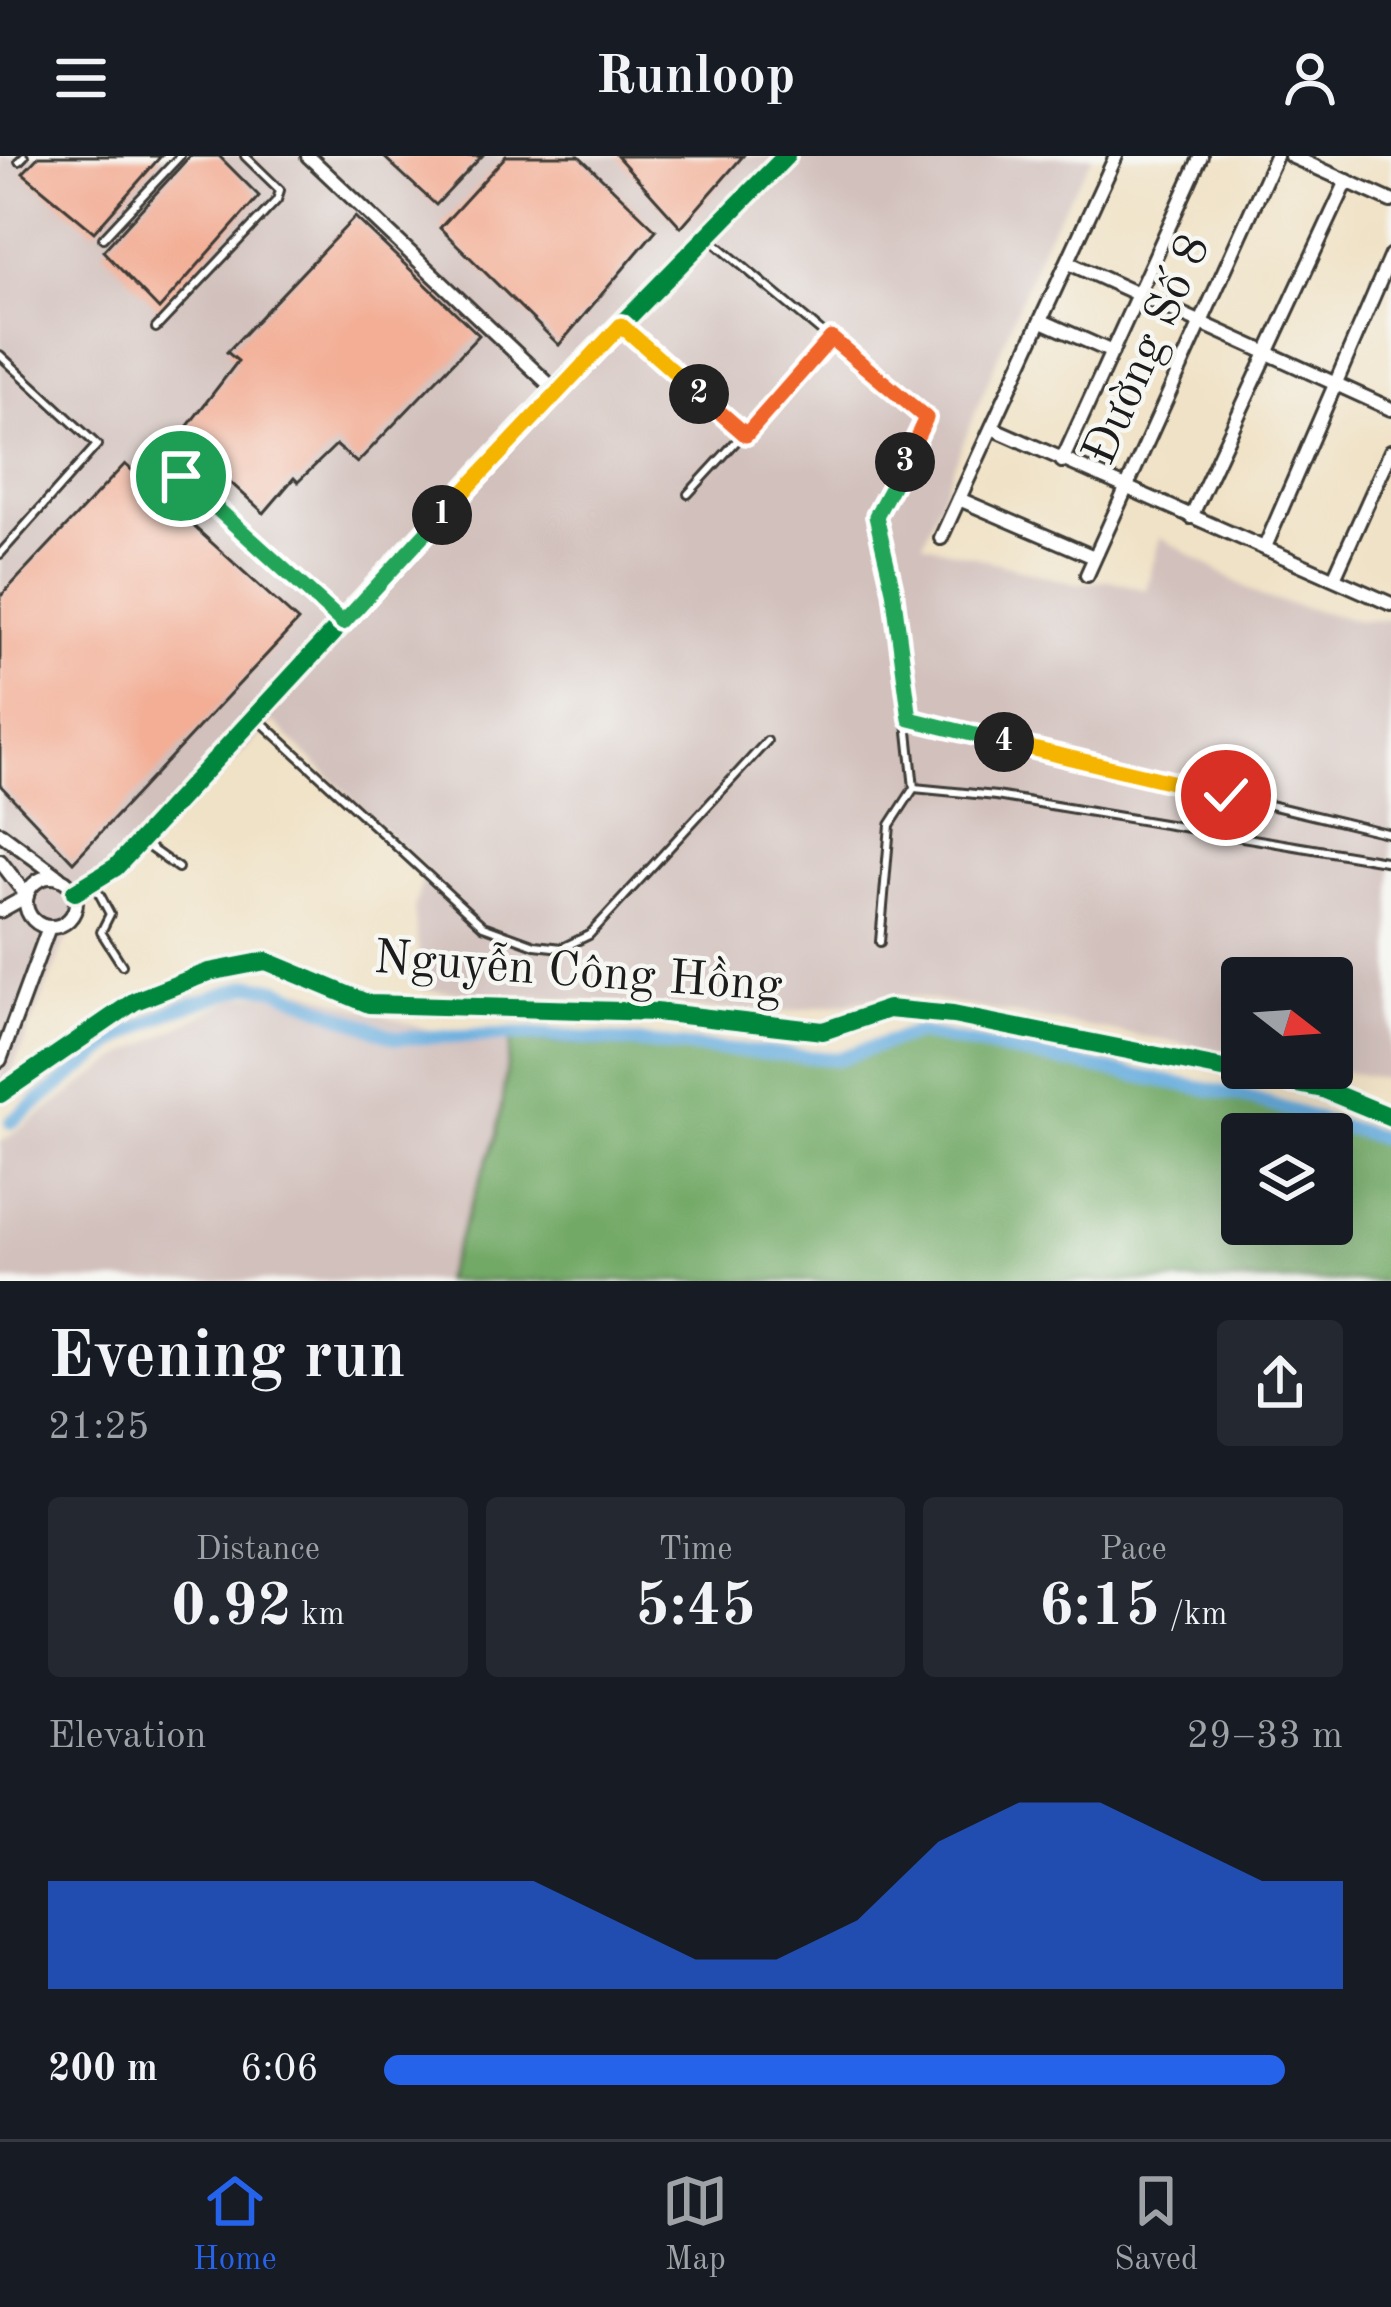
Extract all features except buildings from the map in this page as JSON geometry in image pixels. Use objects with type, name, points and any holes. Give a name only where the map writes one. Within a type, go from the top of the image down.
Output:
[{"type":"street","points":[[308,156],[556,392]]},
{"type":"street","points":[[75,892],[140,842],[556,392],[786,156]]},
{"type":"street","points":[[941,538],[1115,156]]},
{"type":"street","points":[[1062,461],[1202,156]]},
{"type":"street","name":"Đường Số 8","points":[[1087,575],[1276,156]]},
{"type":"street","points":[[1291,156],[1391,201]]},
{"type":"street","points":[[1191,517],[1347,181]]},
{"type":"street","points":[[1265,547],[1339,385],[1391,254]]},
{"type":"street","points":[[1069,263],[1391,409]]},
{"type":"street","points":[[1042,321],[1112,352]]},
{"type":"street","points":[[992,428],[1391,604]]},
{"type":"street","points":[[1334,578],[1391,451]]},
{"type":"street","points":[[959,499],[1094,557]]},
{"type":"street","points":[[0,833],[75,892]]},
{"type":"street","points":[[0,861],[27,896],[31,916],[49,927]]},
{"type":"street","points":[[0,911],[27,896],[36,881],[60,878]]},
{"type":"street","points":[[0,1060],[49,927],[72,916],[75,892]]},
{"type":"street","name":"Nguyễn Công Hồng","points":[[0,1094],[135,1001],[209,972],[266,961],[370,1004],[656,1012],[823,1031],[888,1009],[953,1015],[1323,1089],[1391,1117]]},
{"type":"lane","points":[[103,238],[180,156]]},
{"type":"lane","points":[[156,328],[278,200],[280,190],[245,156]]},
{"type":"lane","points":[[707,236],[926,418],[876,516],[893,590],[914,788],[890,825],[880,942]]},
{"type":"lane","points":[[621,325],[746,435]]},
{"type":"lane","points":[[688,494],[831,338]]},
{"type":"lane","points":[[0,355],[97,445],[0,554]]},
{"type":"lane","points":[[181,476],[343,623]]},
{"type":"lane","points":[[256,717],[483,926],[535,945],[562,948],[590,935],[767,741]]},
{"type":"lane","points":[[910,719],[1391,834]]},
{"type":"lane","points":[[914,788],[996,796],[1391,862]]},
{"type":"lane","points":[[140,842],[178,868]]},
{"type":"lane","points":[[93,882],[110,914],[101,932],[122,965]]},
{"type":"shaded area","points":[[0,156],[1093,156],[1044,241],[923,543],[1075,584],[1109,580],[1146,590],[1160,537],[1264,598],[1356,620],[1391,620],[1391,1080],[1353,1073],[1353,957],[1221,957],[1221,1050],[902,995],[776,1013],[423,990],[414,910],[425,870],[273,722],[87,908],[65,942],[0,1100]]},
{"type":"shaded area","points":[[304,990],[464,1041],[511,1039],[498,1134],[443,1281],[0,1281],[0,1143],[119,1058],[237,997]]},
{"type":"green space","points":[[511,1039],[840,1063],[910,1039],[932,1039],[1246,1100],[1287,1113],[1221,1113],[1221,1245],[1353,1245],[1353,1134],[1391,1146],[1391,1281],[443,1281],[497,1134]]},
{"type":"waterway","points":[[11,1122],[123,1036],[171,1011],[251,985],[277,989],[396,1038],[531,1034],[837,1059],[916,1033],[1242,1096],[1391,1141]]},
{"type":"cycle path","points":[[75,892],[116,867],[556,391],[786,156]]},
{"type":"cycle path","points":[[0,1094],[135,1001],[209,972],[266,961],[369,1004],[656,1012],[823,1031],[888,1009],[953,1015],[1323,1089],[1391,1117]]},
{"type":"route","points":[[181,476],[343,623],[621,325],[746,435],[831,338],[926,418],[927,426],[876,516],[893,590],[910,719],[1226,795]]}]
